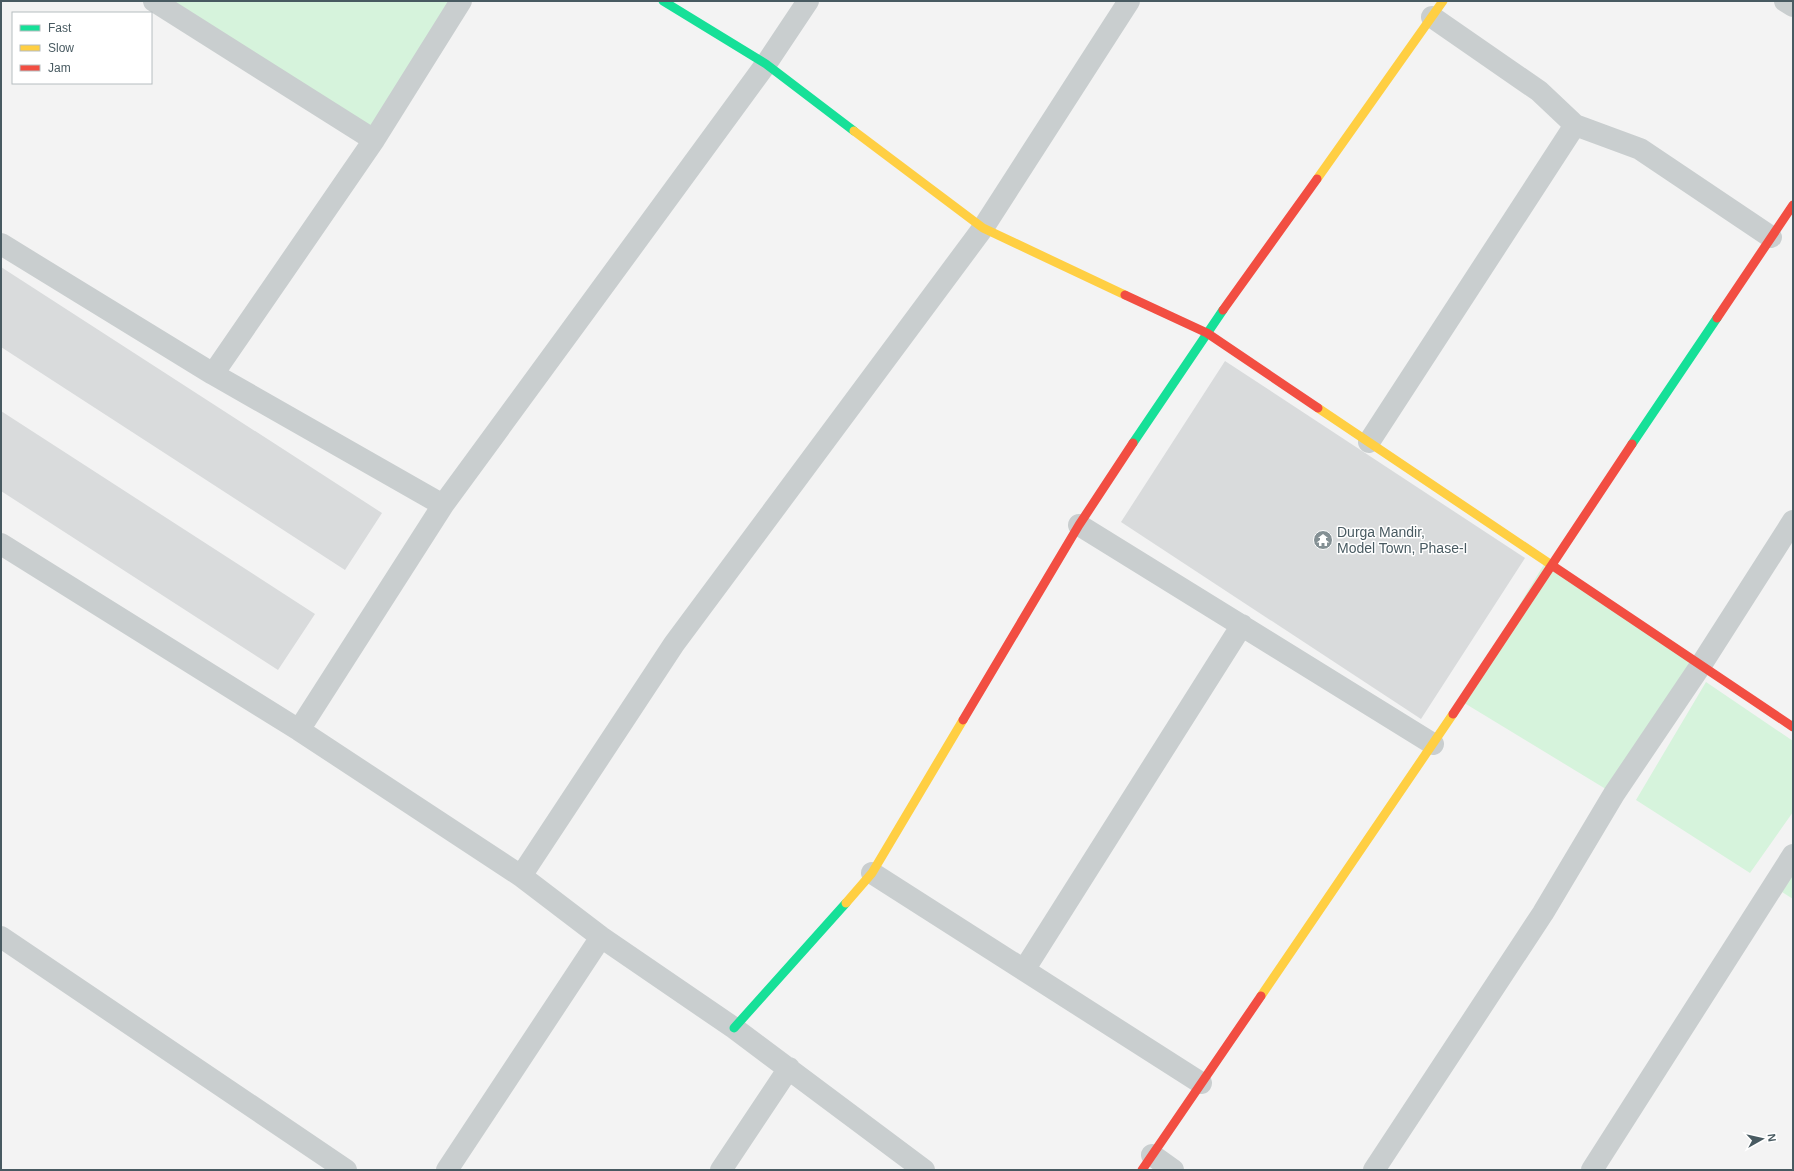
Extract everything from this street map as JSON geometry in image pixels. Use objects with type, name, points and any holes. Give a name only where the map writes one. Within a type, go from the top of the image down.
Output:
[{"type":"street","points":[[154,1],[374,140]]},
{"type":"street","points":[[213,374],[374,140],[461,1]]},
{"type":"street","points":[[663,1],[766,64],[982,228],[1207,333],[1793,728]]},
{"type":"street","points":[[299,730],[442,505],[766,64],[808,1]]},
{"type":"street","points":[[521,876],[674,644],[982,228],[1129,1]]},
{"type":"street","points":[[1785,1],[1793,6]]},
{"type":"street","points":[[734,1028],[872,873],[1079,525],[1207,333],[1437,9],[1539,91],[1575,125],[1640,149],[1771,237]]},
{"type":"street","points":[[1369,442],[1575,125]]},
{"type":"street","points":[[1173,1170],[1147,1162],[1433,744],[1551,564],[1793,205]]},
{"type":"street","points":[[1,244],[213,374],[442,505]]},
{"type":"street","points":[[1374,1170],[1544,913],[1614,794],[1701,665],[1793,521]]},
{"type":"street","points":[[1079,525],[1433,744]]},
{"type":"street","points":[[1,544],[299,730],[521,876],[601,937],[734,1028],[924,1170]]},
{"type":"street","points":[[1024,970],[1242,625]]},
{"type":"street","points":[[1592,1170],[1793,855]]},
{"type":"street","points":[[872,873],[1201,1083]]},
{"type":"street","points":[[1,937],[346,1170]]},
{"type":"street","points":[[446,1170],[601,937]]},
{"type":"street","points":[[721,1170],[788,1068]]},
{"type":"green space","points":[[154,1],[461,1],[374,140]]},
{"type":"green space","points":[[1546,561],[1701,665],[1614,794],[1461,701]]},
{"type":"green space","points":[[1706,682],[1793,741],[1793,812],[1750,873],[1636,800]]},
{"type":"green space","points":[[1793,874],[1793,899],[1782,892]]},
{"type":"building","points":[[1,267],[382,513],[345,570],[1,347]]},
{"type":"building","name":"Durga Mandir, Model Town, Phase-I","points":[[1225,361],[1525,558],[1421,719],[1121,522]]},
{"type":"building","points":[[1,411],[315,614],[278,670],[1,491]]},
{"type":"traffic: fast","points":[[663,1],[766,64],[854,131]]},
{"type":"traffic: fast","points":[[1133,443],[1223,310]]},
{"type":"traffic: fast","points":[[1632,444],[1717,318]]},
{"type":"traffic: fast","points":[[734,1028],[846,903]]},
{"type":"traffic: slow","points":[[1317,179],[1443,1]]},
{"type":"traffic: slow","points":[[854,131],[983,228],[1125,295]]},
{"type":"traffic: slow","points":[[1318,408],[1553,566]]},
{"type":"traffic: slow","points":[[1261,996],[1453,714]]},
{"type":"traffic: slow","points":[[846,903],[872,873],[963,720]]},
{"type":"traffic: jam","points":[[1223,310],[1317,179]]},
{"type":"traffic: jam","points":[[1717,318],[1793,205]]},
{"type":"traffic: jam","points":[[1125,295],[1207,333],[1318,408]]},
{"type":"traffic: jam","points":[[963,720],[1079,525],[1133,443]]},
{"type":"traffic: jam","points":[[1453,714],[1632,444]]},
{"type":"traffic: jam","points":[[1553,566],[1793,727]]},
{"type":"traffic: jam","points":[[1142,1170],[1261,996]]},
{"type":"place","name":"Durga Mandir, Model Town, Phase-I","points":[[1323,540]]}]
